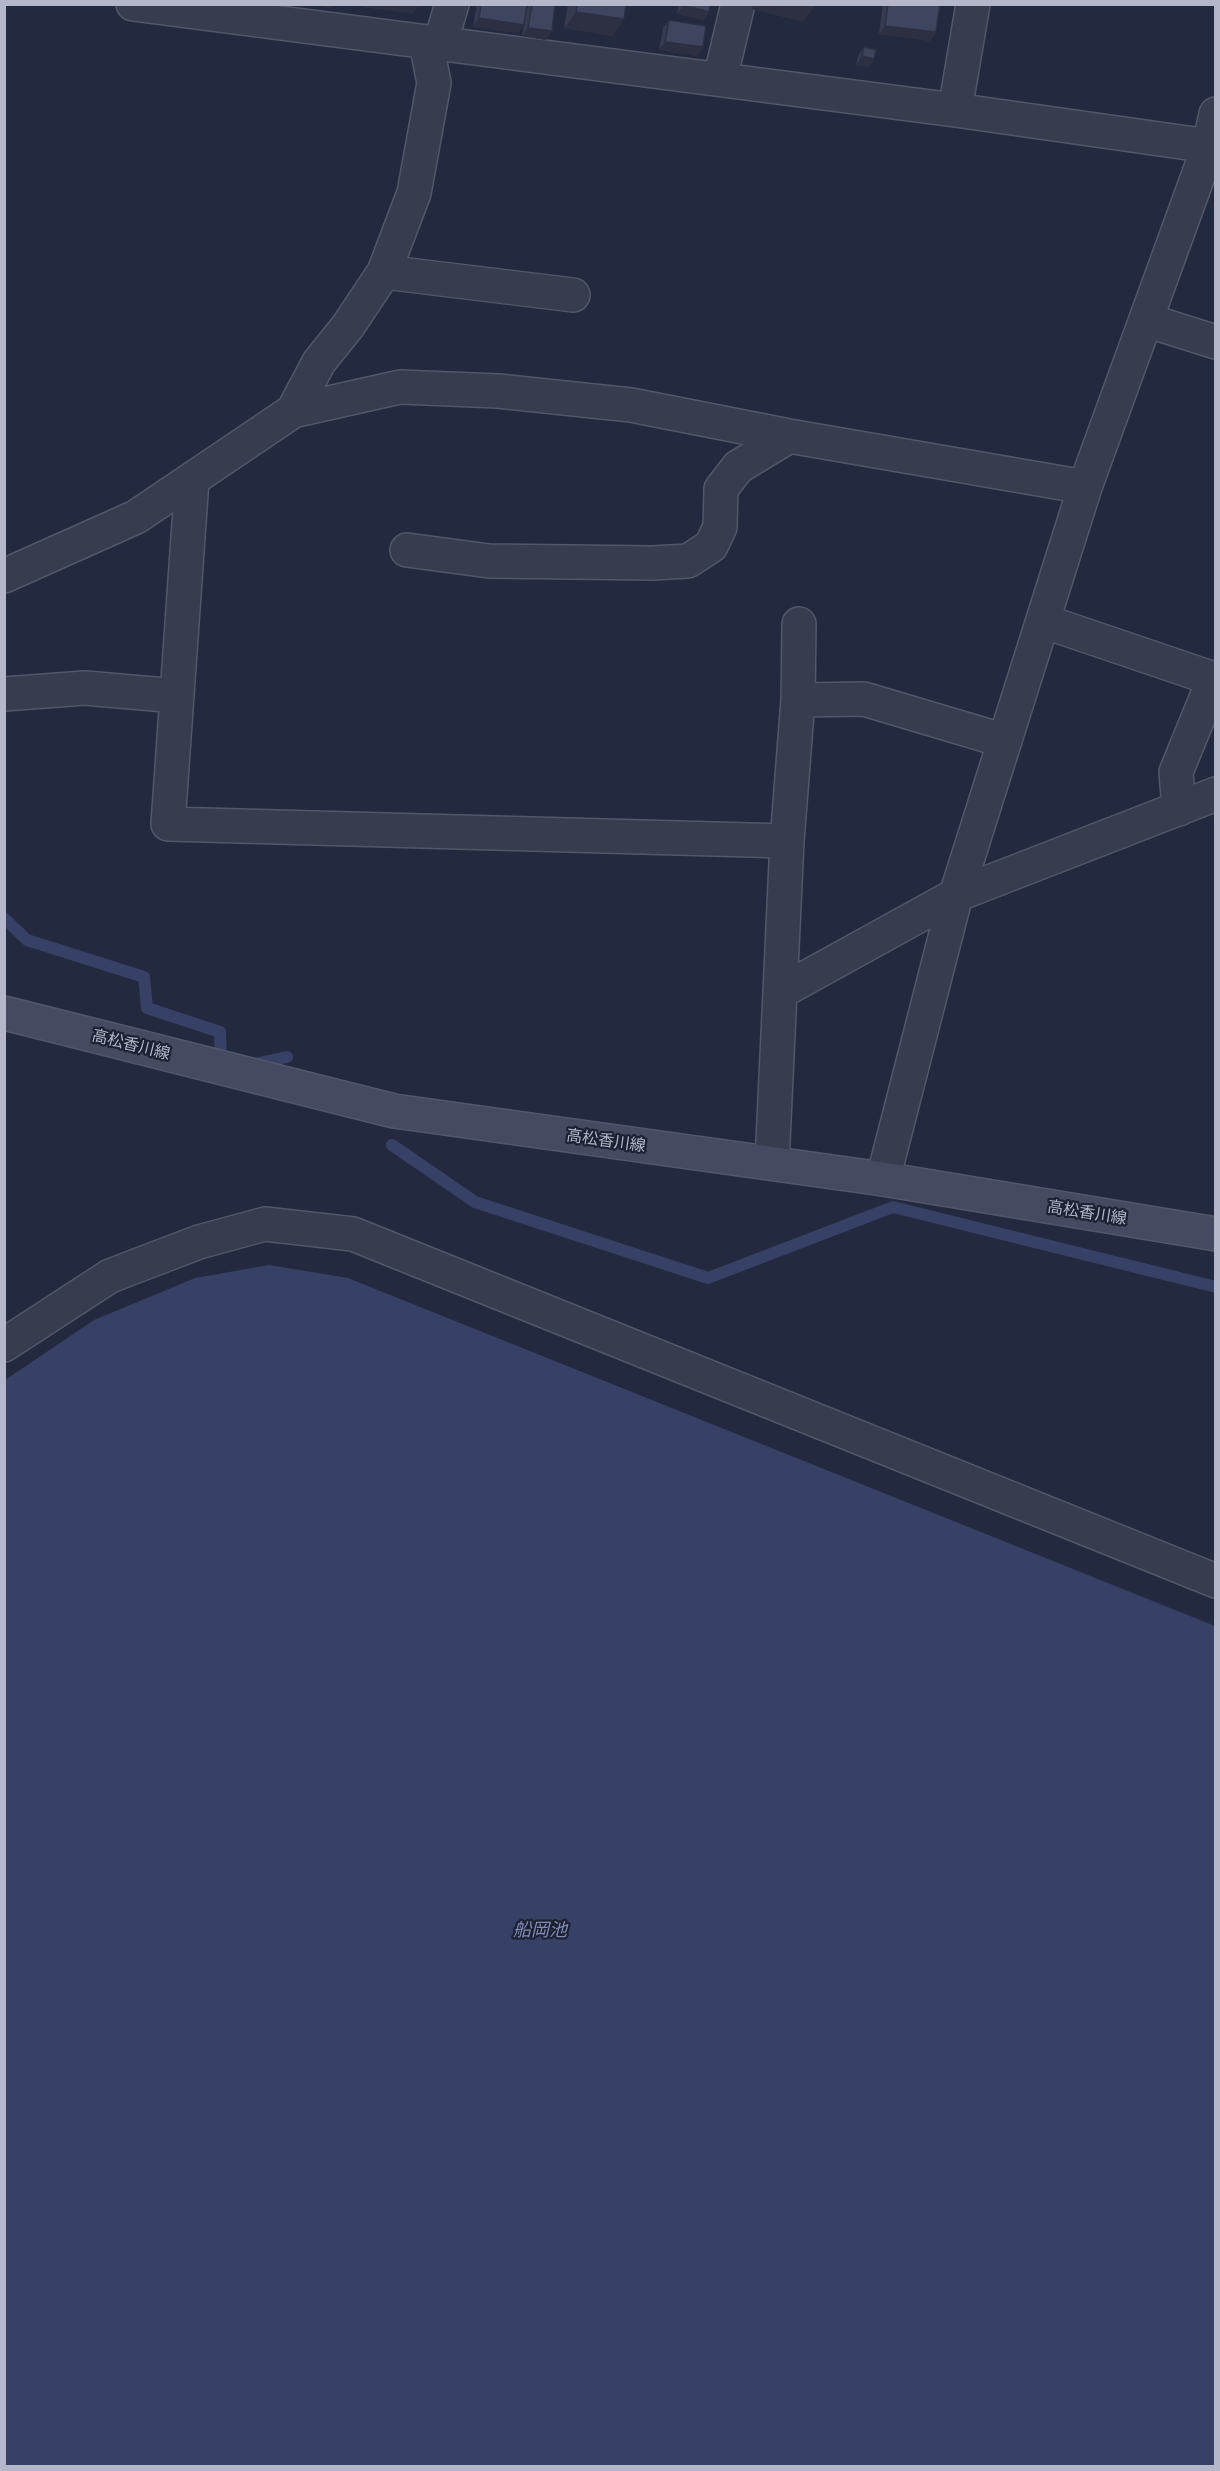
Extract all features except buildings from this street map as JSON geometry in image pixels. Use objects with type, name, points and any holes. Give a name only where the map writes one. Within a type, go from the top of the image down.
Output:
[{"type":"main road","name":"高松香川線","points":[[4,1013],[394,1111],[883,1179],[1215,1234]]},
{"type":"street","points":[[133,4],[955,110],[1212,147]]},
{"type":"street","points":[[293,411],[319,362],[348,326],[384,272],[414,193],[434,83],[433,43],[452,4]]},
{"type":"street","points":[[720,79],[738,4]]},
{"type":"street","points":[[955,110],[973,4]]},
{"type":"street","points":[[883,1179],[956,895],[1085,487],[1212,147],[1215,114]]},
{"type":"street","points":[[384,272],[573,295]]},
{"type":"street","points":[[1146,320],[1215,342]]},
{"type":"street","points":[[4,576],[136,517],[293,411],[400,387],[487,390],[631,405],[789,436],[1085,487]]},
{"type":"street","points":[[408,550],[489,561],[652,563],[688,561],[711,546],[720,527],[721,489],[738,467],[789,436]]},
{"type":"street","points":[[192,480],[168,824],[787,841]]},
{"type":"street","points":[[1043,621],[1214,679],[1176,772],[1179,809]]},
{"type":"street","points":[[772,1163],[782,991],[787,841],[798,700],[799,624]]},
{"type":"street","points":[[4,694],[85,688],[177,696]]},
{"type":"street","points":[[798,700],[864,699],[1005,741]]},
{"type":"street","points":[[782,991],[956,895],[1215,794]]},
{"type":"street","points":[[4,1345],[110,1276],[199,1242],[266,1224],[353,1234],[1215,1581]]},
{"type":"water","name":"船岡池","points":[[269,1265],[348,1278],[1215,1626],[1215,2466],[5,2466],[5,1380],[94,1320],[195,1278]]},
{"type":"waterway","points":[[4,918],[27,940],[144,977],[147,1008],[220,1032],[221,1065]]},
{"type":"waterway","points":[[250,1065],[287,1057]]},
{"type":"waterway","points":[[392,1145],[475,1202],[708,1278],[893,1207],[1216,1287]]}]
